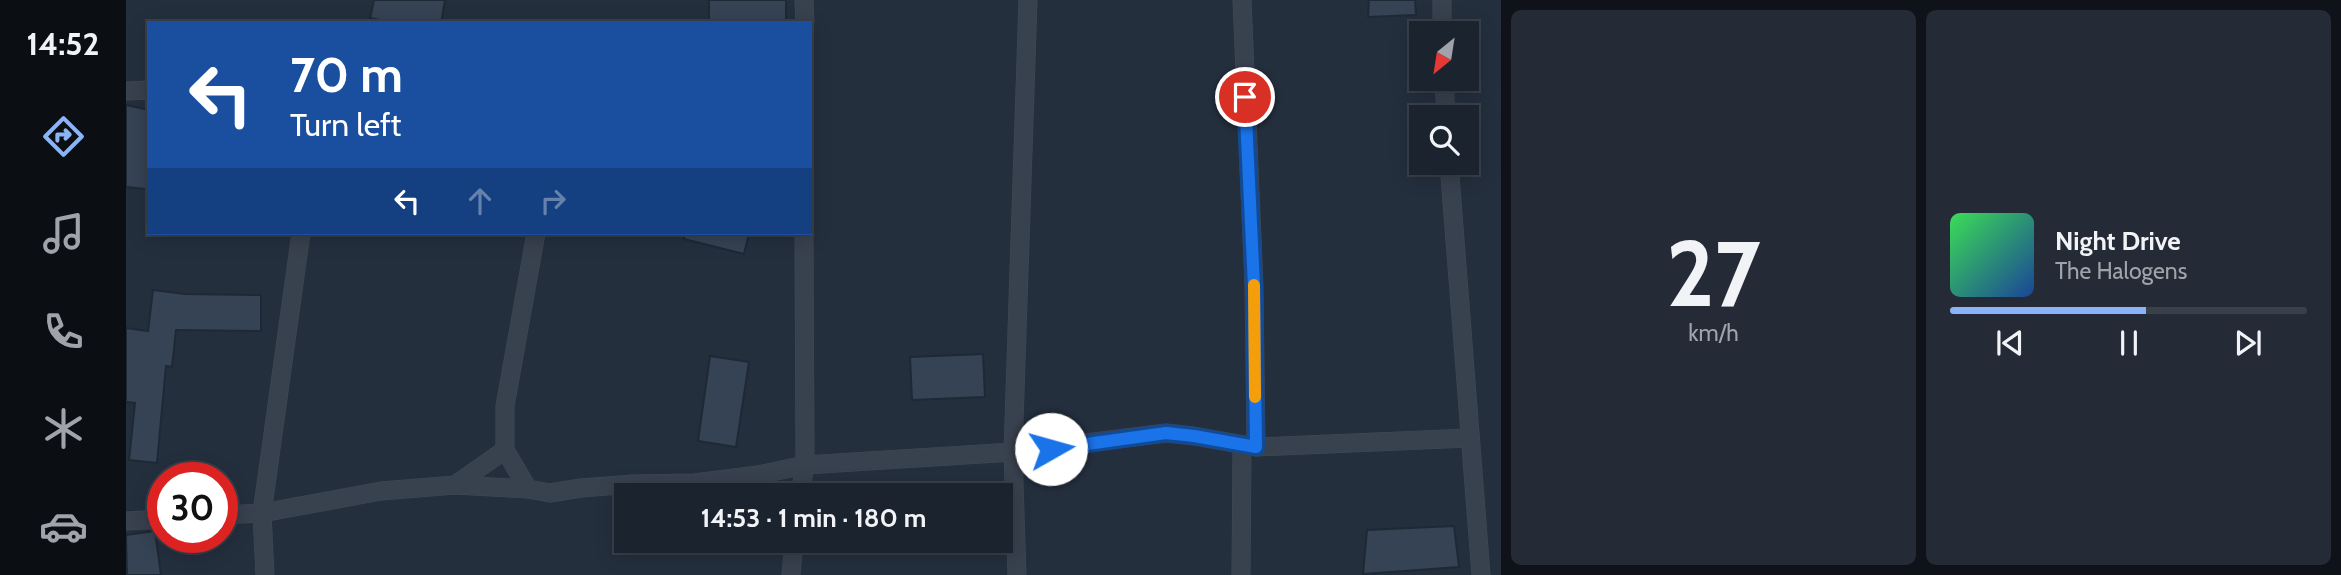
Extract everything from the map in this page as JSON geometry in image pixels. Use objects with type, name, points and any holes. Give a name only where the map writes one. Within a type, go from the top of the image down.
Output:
[{"type":"street","points":[[804,0],[805,21]]},
{"type":"street","points":[[1017,575],[1013,452],[1028,0]]},
{"type":"street","points":[[1241,575],[1249,446],[1254,286],[1242,0]]},
{"type":"street","points":[[1442,0],[1442,21]]},
{"type":"street","points":[[126,91],[147,90]]},
{"type":"street","points":[[1450,175],[1481,575]]},
{"type":"street","points":[[265,575],[262,513],[301,235]]},
{"type":"street","points":[[528,489],[505,450],[505,406],[536,235]]},
{"type":"street","points":[[802,483],[805,465],[804,235]]},
{"type":"street","points":[[238,514],[262,513],[381,491],[455,485],[528,489],[550,494],[594,487],[694,483],[758,475],[805,465],[1013,452],[1166,433],[1249,446],[1469,438]]},
{"type":"street","points":[[455,485],[505,450]]},
{"type":"street","points":[[126,521],[147,520]]},
{"type":"street","points":[[791,575],[793,553]]},
{"type":"building","points":[[374,0],[445,0],[441,21],[384,21],[370,18]]},
{"type":"building","points":[[709,0],[786,0],[786,21],[709,21]]},
{"type":"building","points":[[1369,0],[1415,0],[1416,15],[1368,17]]},
{"type":"building","points":[[126,105],[147,110],[147,183],[146,189],[126,187]]},
{"type":"building","points":[[684,235],[749,235],[744,254],[684,239]]},
{"type":"building","points":[[153,290],[185,294],[261,295],[261,331],[176,330],[172,367],[166,366],[157,462],[129,460],[135,403],[126,402],[126,328],[148,331]]},
{"type":"building","points":[[983,354],[985,397],[912,400],[910,357]]},
{"type":"building","points":[[710,356],[749,362],[736,447],[698,441]]},
{"type":"building","points":[[1454,526],[1459,567],[1363,574],[1367,530]]},
{"type":"building","points":[[147,532],[147,553],[158,553],[161,575],[127,575],[126,535]]},
{"type":"slow traffic","points":[[1254,285],[1255,397]]},
{"type":"route","points":[[1051,449],[1166,433],[1256,447],[1254,286],[1245,97]]}]
